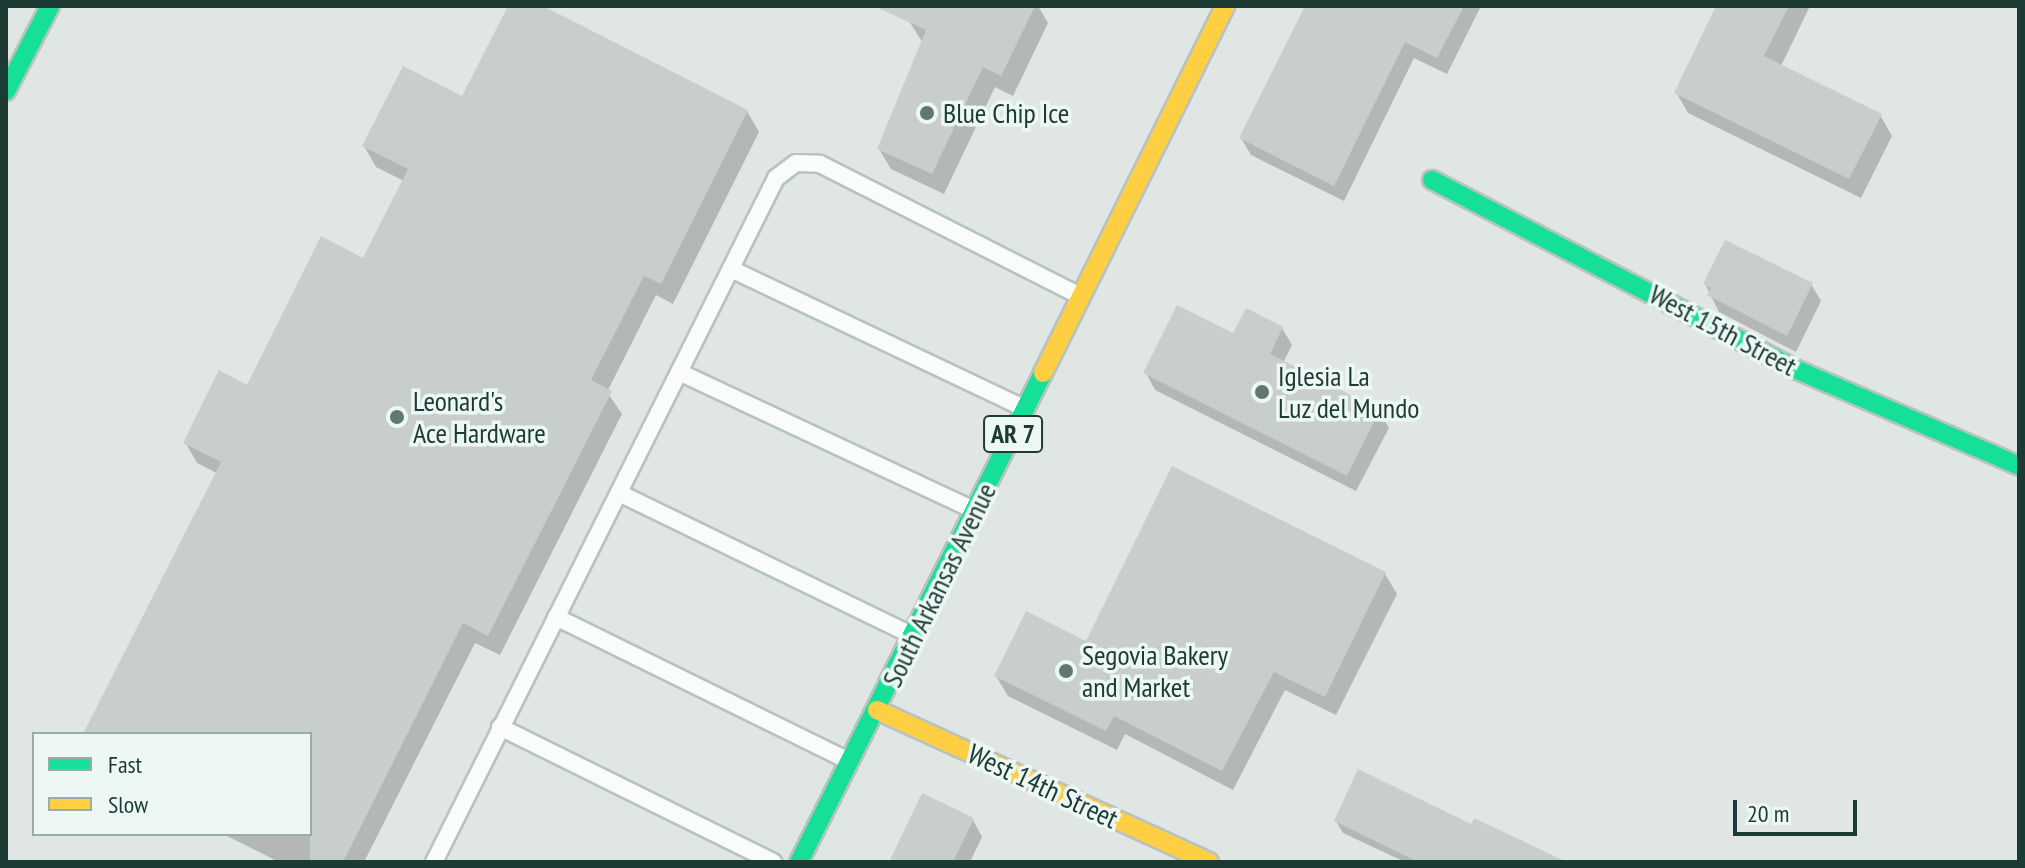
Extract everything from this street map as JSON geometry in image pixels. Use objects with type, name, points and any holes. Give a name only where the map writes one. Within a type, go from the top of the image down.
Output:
[{"type":"main road","points":[[6,91],[50,6]]},
{"type":"main road","name":"South Arkansas Avenue","points":[[799,862],[1225,6]]},
{"type":"main road","name":"West 15th Street","points":[[1432,180],[1793,368],[2019,466]]},
{"type":"main road","name":"West 14th Street","points":[[877,710],[1209,862]]},
{"type":"lane","points":[[434,862],[776,178],[805,161],[1080,296]]},
{"type":"lane","points":[[731,269],[1025,408]]},
{"type":"lane","points":[[679,372],[975,511]]},
{"type":"lane","points":[[619,493],[914,636]]},
{"type":"lane","points":[[556,617],[850,762]]},
{"type":"lane","points":[[500,727],[773,862]]},
{"type":"building","name":"Leonard's Ace Hardware","points":[[508,6],[543,6],[748,110],[661,284],[644,276],[591,380],[612,391],[488,636],[463,623],[343,862],[310,862],[312,732],[84,732],[221,462],[183,443],[219,370],[247,385],[321,236],[363,258],[408,169],[362,146],[403,66],[462,96]]},
{"type":"building","name":"Blue Chip Ice","points":[[874,6],[1035,6],[1001,76],[983,67],[932,174],[877,149],[926,30]]},
{"type":"building","points":[[1305,6],[1464,6],[1437,58],[1405,42],[1334,186],[1239,138]]},
{"type":"building","points":[[1716,6],[1789,6],[1764,56],[1882,114],[1849,179],[1674,93]]},
{"type":"building","points":[[1725,240],[1813,283],[1787,336],[1707,295],[1711,288],[1703,284]]},
{"type":"building","name":"Iglesia La Luz del Mundo","points":[[1177,305],[1233,333],[1246,308],[1283,327],[1270,354],[1380,410],[1347,476],[1143,373]]},
{"type":"building","points":[[1172,466],[1386,572],[1325,697],[1274,672],[1222,771],[1114,716],[1106,731],[994,676],[1026,611],[1086,641]]},
{"type":"building","points":[[1358,769],[1471,824],[1474,818],[1567,862],[1418,862],[1334,821]]},
{"type":"building","points":[[922,793],[974,818],[953,862],[889,862]]},
{"type":"traffic: fast","points":[[6,91],[50,6]]},
{"type":"traffic: fast","points":[[1432,180],[1793,368],[2019,466]]},
{"type":"traffic: fast","points":[[799,862],[1043,373]]},
{"type":"traffic: slow","points":[[1043,373],[1225,6]]},
{"type":"traffic: slow","points":[[877,710],[1209,862]]},
{"type":"place","name":"Blue Chip Ice","points":[[927,113]]},
{"type":"place","name":"Iglesia La Luz del Mundo","points":[[1262,392]]},
{"type":"place","name":"Leonard's Ace Hardware","points":[[397,417]]},
{"type":"place","name":"Segovia Bakery and Market","points":[[1066,671]]}]
